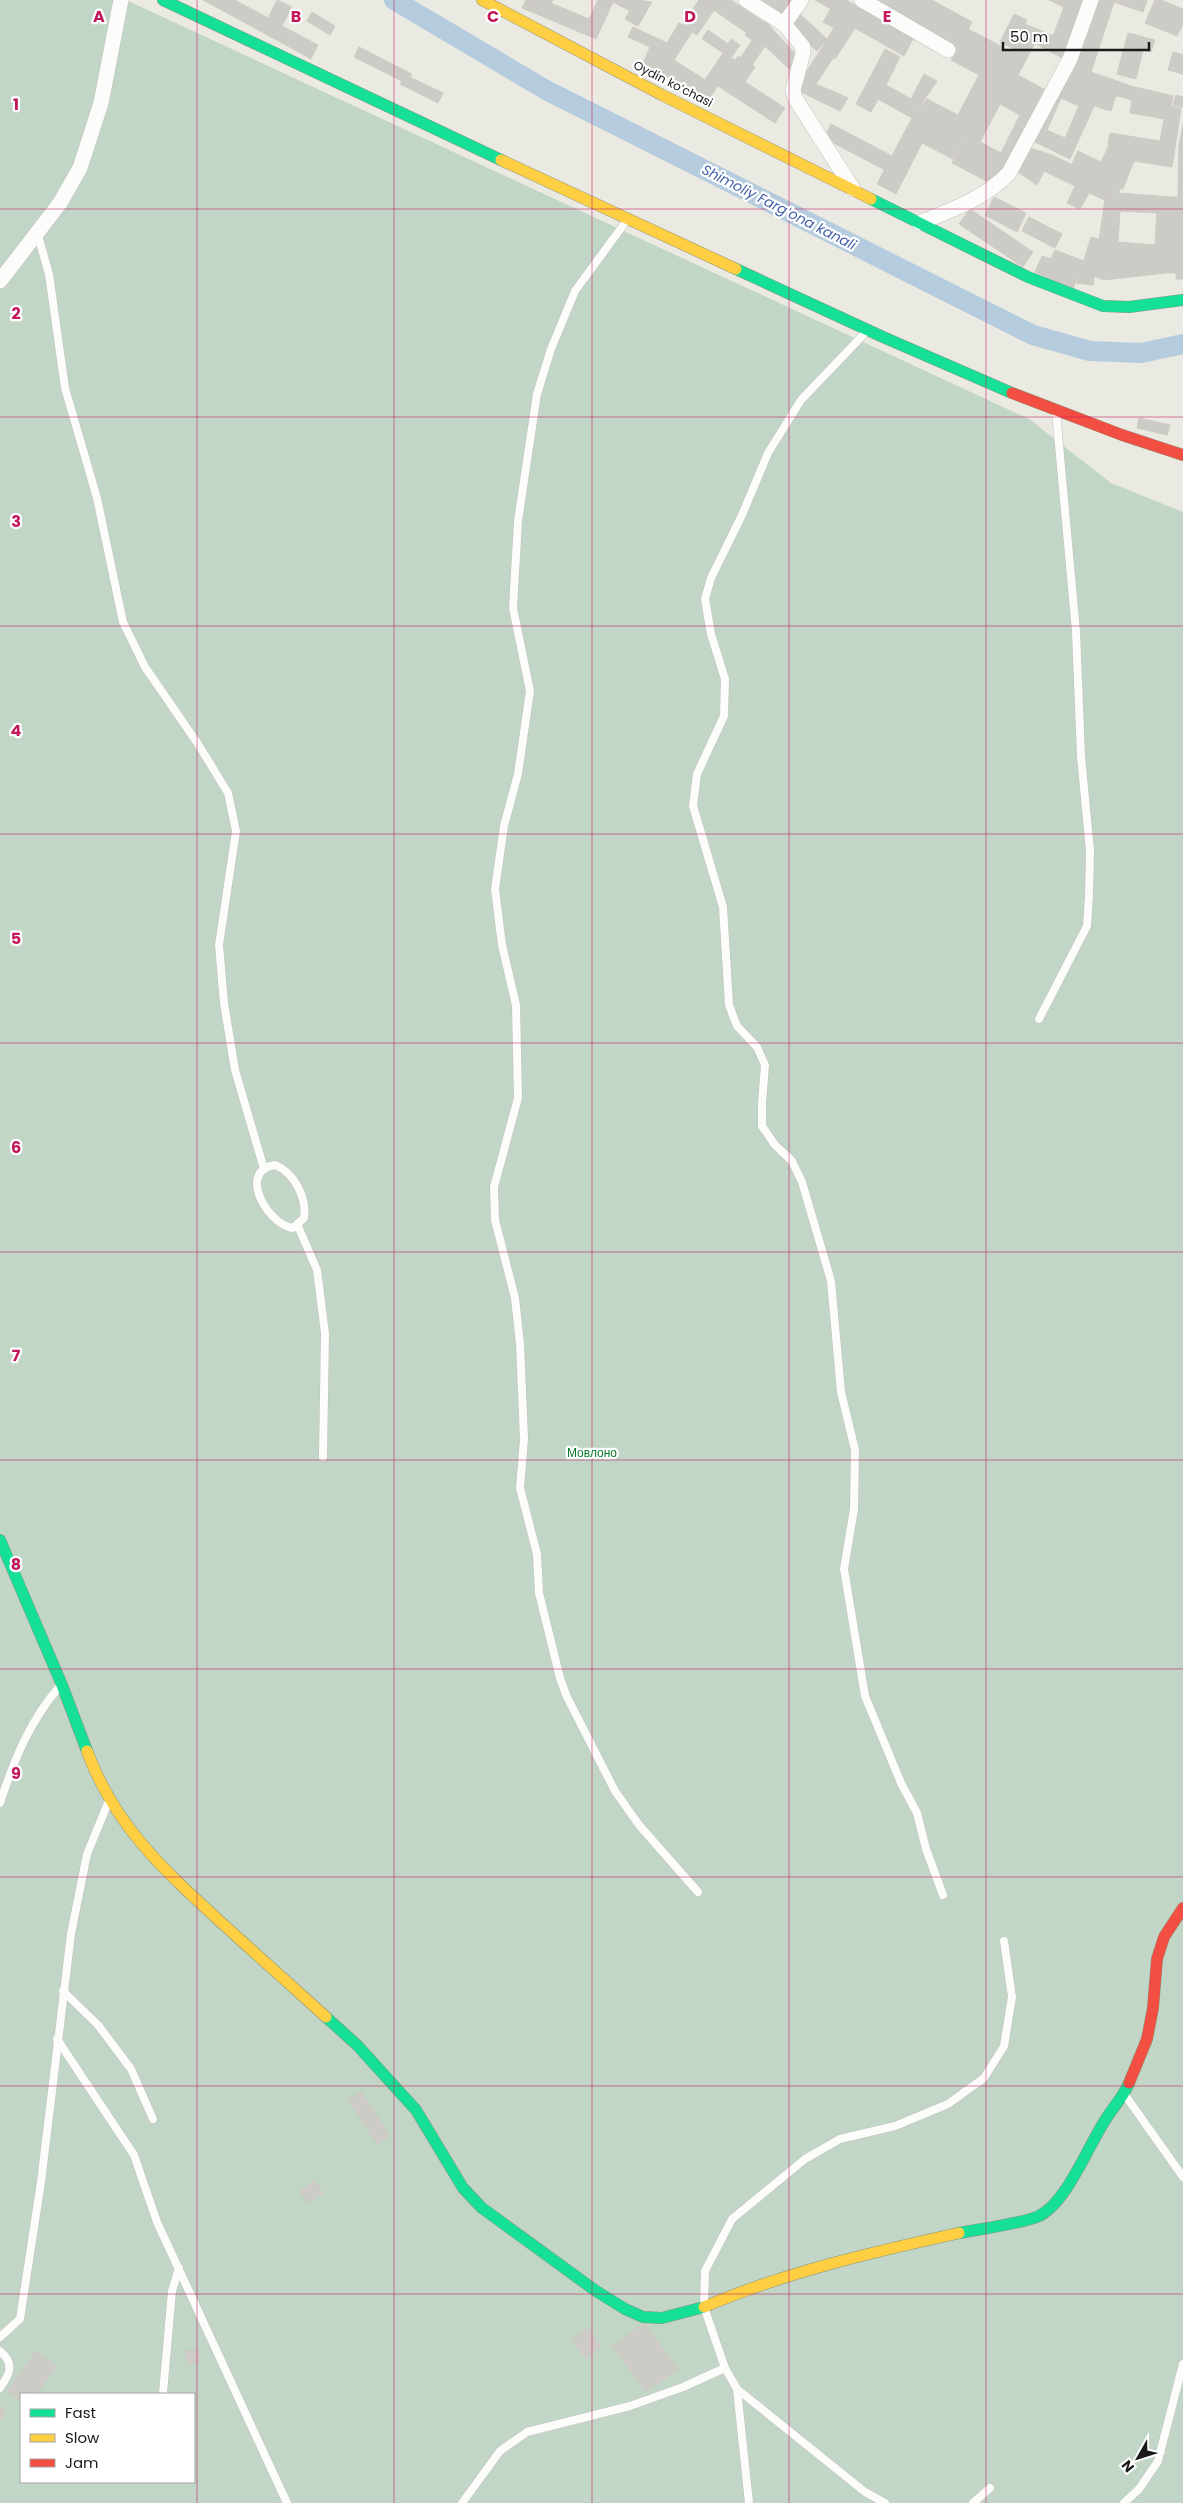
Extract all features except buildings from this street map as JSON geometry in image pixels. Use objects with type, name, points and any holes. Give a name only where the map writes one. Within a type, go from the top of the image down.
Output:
[{"type":"street","points":[[0,280],[60,203],[80,168],[101,103],[121,0]]},
{"type":"street","points":[[163,0],[868,330],[1003,390],[1127,438],[1183,455]]},
{"type":"street","name":"Oydin koʻchasi","points":[[482,0],[662,95],[1028,277],[1103,306],[1129,307],[1183,300]]},
{"type":"street","points":[[746,0],[784,24],[803,48],[793,90],[795,98],[853,189]]},
{"type":"street","points":[[784,24],[801,0]]},
{"type":"street","points":[[862,0],[948,50]]},
{"type":"street","points":[[919,223],[983,195],[997,186],[1009,173],[1070,59],[1091,0]]},
{"type":"street","points":[[0,1540],[62,1685],[92,1765],[110,1799],[134,1837],[168,1874],[357,2045],[396,2086],[416,2110],[463,2188],[482,2208],[625,2309],[643,2317],[662,2318],[704,2307],[742,2291],[871,2252],[1038,2216],[1050,2208],[1063,2192],[1105,2120],[1125,2094],[1147,2038],[1153,2008],[1157,1959],[1164,1938],[1183,1908]]},
{"type":"lane","points":[[628,218],[575,291],[551,349],[536,394],[518,521],[513,608],[530,691],[520,765],[504,826],[495,889],[502,944],[516,1005],[518,1098],[494,1187],[495,1220],[515,1298],[520,1344],[524,1439],[520,1488],[537,1554],[539,1593],[560,1678],[567,1697],[615,1791],[639,1825],[698,1892]]},
{"type":"lane","points":[[37,232],[49,274],[65,388],[98,498],[123,622],[144,668],[198,744],[228,793],[236,831],[219,946],[224,1003],[235,1070],[264,1169]]},
{"type":"lane","points":[[868,330],[801,400],[768,453],[742,515],[711,578],[705,599],[711,634],[725,679],[724,716],[697,774],[693,806],[723,907],[729,1005],[737,1026],[757,1047],[765,1066],[762,1126],[774,1145],[792,1161],[802,1182],[831,1281],[841,1392],[855,1450],[854,1509],[844,1569],[865,1696],[901,1783],[917,1813],[926,1849],[944,1895]]},
{"type":"lane","points":[[1039,1019],[1087,926],[1090,887],[1090,851],[1081,756],[1076,631],[1056,410]]},
{"type":"lane","points":[[275,1165],[281,1168],[296,1184],[304,1201],[305,1210],[304,1218],[298,1226],[288,1227],[276,1221],[261,1201],[257,1180],[264,1169],[275,1165]]},
{"type":"lane","points":[[298,1226],[317,1270],[325,1333],[323,1457]]},
{"type":"lane","points":[[0,1803],[30,1728],[44,1705],[62,1685]]},
{"type":"lane","points":[[0,2337],[20,2318],[41,2182],[63,1991],[77,1896],[87,1854],[110,1799]]},
{"type":"lane","points":[[885,2503],[865,2492],[737,2389],[725,2368],[704,2307],[705,2271],[732,2219],[805,2159],[840,2139],[896,2126],[948,2104],[984,2078],[1004,2046],[1012,1998],[1004,1942]]},
{"type":"lane","points":[[63,1991],[98,2025],[131,2069],[153,2119]]},
{"type":"lane","points":[[57,2039],[134,2155],[157,2222],[287,2503]]},
{"type":"lane","points":[[1125,2094],[1183,2178]]},
{"type":"lane","points":[[163,2393],[172,2291],[179,2268]]},
{"type":"lane","points":[[0,2351],[10,2362],[11,2369],[0,2388]]},
{"type":"lane","points":[[1124,2503],[1139,2489],[1158,2462],[1183,2364]]},
{"type":"lane","points":[[462,2503],[500,2452],[527,2432],[630,2406],[683,2387],[725,2368]]},
{"type":"lane","points":[[737,2389],[750,2503]]},
{"type":"lane","points":[[973,2503],[990,2488]]},
{"type":"green space","name":"Мовлоно","points":[[0,0],[126,0],[1029,419],[1111,483],[1183,512],[1183,2503],[0,2503]]},
{"type":"waterway","name":"Shimoliy Fargʻona kanali","points":[[394,0],[546,90],[1033,335],[1090,351],[1141,353],[1183,344]]},
{"type":"traffic: fast","points":[[163,0],[501,160]]},
{"type":"traffic: fast","points":[[871,199],[1028,277],[1103,306],[1129,307],[1183,300]]},
{"type":"traffic: fast","points":[[736,269],[883,337],[1012,393]]},
{"type":"traffic: fast","points":[[0,1540],[62,1685],[87,1751]]},
{"type":"traffic: fast","points":[[326,2017],[357,2045],[416,2110],[463,2188],[482,2208],[596,2291],[625,2309],[643,2317],[662,2318],[704,2307]]},
{"type":"traffic: fast","points":[[959,2233],[1022,2221],[1039,2216],[1049,2209],[1076,2174],[1104,2122],[1129,2083]]},
{"type":"traffic: slow","points":[[482,0],[662,95],[871,199]]},
{"type":"traffic: slow","points":[[501,160],[736,269]]},
{"type":"traffic: slow","points":[[87,1751],[112,1803],[144,1847],[182,1886],[326,2017]]},
{"type":"traffic: slow","points":[[704,2307],[798,2273],[959,2233]]},
{"type":"traffic: jam","points":[[1012,393],[1122,435],[1183,455]]},
{"type":"traffic: jam","points":[[1129,2083],[1147,2039],[1153,2008],[1157,1959],[1164,1937],[1183,1908]]}]
